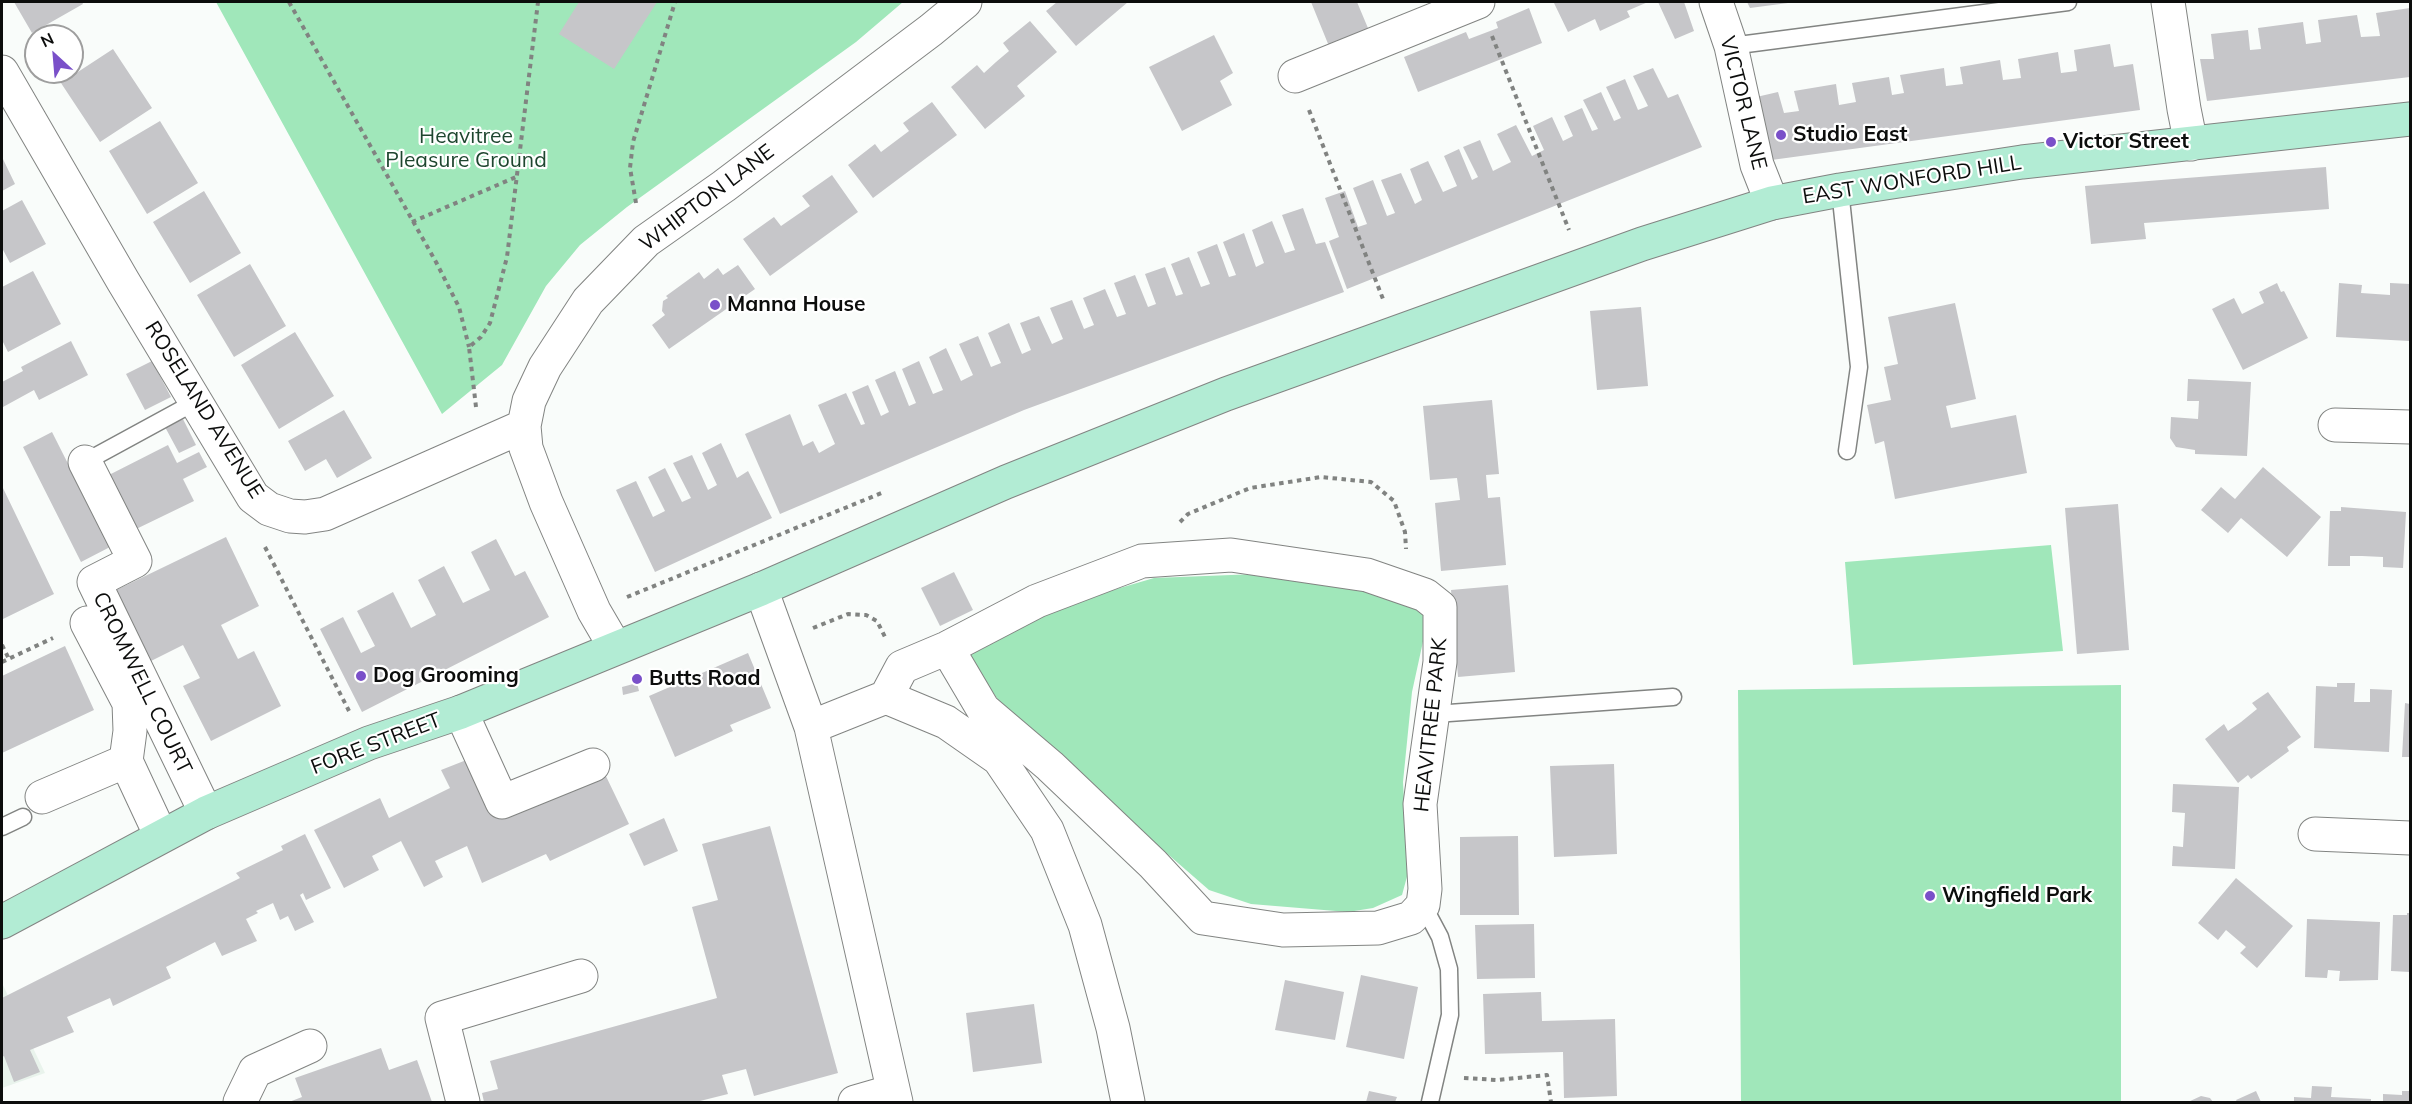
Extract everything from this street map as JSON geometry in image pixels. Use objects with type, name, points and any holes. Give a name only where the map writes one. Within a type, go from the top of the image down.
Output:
[{"type":"main road","name":"EAST WONFORD HILL","points":[[761,589],[1006,482],[1226,394],[1642,244],[1772,203],[1840,190],[2022,162],[2410,120]]},
{"type":"main road","name":"FORE STREET","points":[[2,922],[206,813],[369,743],[461,712],[761,589]]},
{"type":"street","name":"WHIPTON LANE","points":[[615,647],[594,611],[546,502],[526,448],[524,426],[529,401],[545,368],[588,301],[646,241],[733,179],[965,2]]},
{"type":"street","points":[[1295,76],[1445,7],[1478,2]]},
{"type":"street","name":"VICTOR LANE","points":[[1716,2],[1731,46],[1757,165],[1772,203]]},
{"type":"street","points":[[2168,2],[2184,109],[2192,144]]},
{"type":"street","name":"ROSELAND AVENUE","points":[[6,89],[197,401],[253,497],[269,509],[290,516],[305,517],[325,514],[524,426]]},
{"type":"street","points":[[2335,425],[2410,427]]},
{"type":"street","name":"CROMWELL COURT","points":[[85,462],[135,561],[94,582],[206,813]]},
{"type":"street","name":"HEAVITREE PARK","points":[[889,693],[902,667],[947,648],[1037,601],[1142,561],[1231,555],[1367,575],[1425,595],[1440,607],[1440,662],[1435,714],[1420,804],[1425,889],[1423,905]]},
{"type":"street","points":[[761,589],[811,727],[895,1097],[855,1102]]},
{"type":"street","points":[[87,622],[129,703],[130,731],[126,761],[161,836]]},
{"type":"street","points":[[947,648],[983,709],[1059,774],[1153,864],[1203,918],[1283,930],[1378,928],[1411,918],[1423,905]]},
{"type":"street","points":[[811,727],[889,693],[946,722],[999,759],[1047,830],[1084,925],[1113,1028],[1128,1102]]},
{"type":"street","points":[[461,712],[502,802],[593,765]]},
{"type":"street","points":[[32,807],[126,761]]},
{"type":"street","points":[[2315,834],[2410,838]]},
{"type":"street","points":[[463,1102],[442,1018],[581,976]]},
{"type":"street","points":[[240,1102],[255,1071],[310,1046]]},
{"type":"lane","points":[[1731,46],[2068,2]]},
{"type":"lane","points":[[1840,190],[1859,367],[1847,451]]},
{"type":"lane","name":"CROMWELL COURT","points":[[85,462],[197,401]]},
{"type":"lane","points":[[1435,714],[1673,697]]},
{"type":"lane","points":[[2,827],[32,807]]},
{"type":"lane","points":[[1423,905],[1440,937],[1449,969],[1450,1016],[1430,1102]]},
{"type":"path","points":[[289,2],[459,308],[469,347],[480,444]]},
{"type":"path","points":[[469,347],[481,337],[490,323],[507,257],[538,2]]},
{"type":"path","points":[[646,241],[632,190],[630,168],[633,142],[675,2]]},
{"type":"path","points":[[1491,34],[1569,230]]},
{"type":"path","points":[[1295,76],[1384,301]]},
{"type":"path","points":[[412,222],[517,177]]},
{"type":"path","points":[[1142,561],[1188,514],[1250,488],[1321,477],[1371,482],[1394,501],[1404,532],[1411,591]]},
{"type":"path","points":[[269,509],[264,545],[346,702],[353,721]]},
{"type":"path","points":[[781,640],[848,614],[866,615],[877,621],[885,638],[882,671],[889,693]]},
{"type":"path","points":[[2,662],[87,622]]},
{"type":"path","points":[[2,645],[9,659]]},
{"type":"path","points":[[1436,1076],[1497,1080],[1547,1075],[1551,1102]]},
{"type":"shaded area","points":[[2,983],[45,1073],[2,1088]]},
{"type":"green space","name":"Heavitree Pleasure Ground","points":[[216,2],[903,2],[856,42],[627,207],[580,245],[546,286],[502,365],[442,414]]},
{"type":"green space","points":[[2051,545],[2063,651],[1853,665],[1845,562]]},
{"type":"green space","points":[[1257,574],[1354,580],[1429,614],[1412,692],[1403,782],[1408,873],[1402,895],[1373,908],[1348,912],[1251,904],[1209,890],[1010,717],[974,665],[966,649],[1035,613],[1154,578]]},
{"type":"green space","name":"Wingfield Park","points":[[2121,685],[2121,1102],[1741,1102],[1738,690]]},
{"type":"building","points":[[14,2],[82,2],[83,4],[48,24],[27,24]]},
{"type":"building","points":[[579,2],[657,2],[614,69],[559,34]]},
{"type":"building","points":[[1057,2],[1128,2],[1076,46],[1046,11]]},
{"type":"building","points":[[1311,2],[1357,2],[1373,40],[1333,56]]},
{"type":"building","points":[[1648,2],[1627,11],[1630,17],[1600,31],[1595,19],[1568,32],[1554,3]]},
{"type":"building","points":[[1658,2],[1684,2],[1694,31],[1675,39]]},
{"type":"building","points":[[1747,2],[1788,2],[1788,3],[1750,8]]},
{"type":"building","points":[[1529,8],[1542,43],[1418,92],[1404,57],[1466,32],[1469,39],[1498,28],[1496,22]]},
{"type":"building","points":[[2410,8],[2410,77],[2207,101],[2200,59],[2214,59],[2211,34],[2248,30],[2250,50],[2261,49],[2258,28],[2303,22],[2306,44],[2321,42],[2318,20],[2357,15],[2361,37],[2380,36],[2376,13]]},
{"type":"building","points":[[1030,21],[1057,52],[1017,86],[1025,96],[985,129],[951,87],[977,65],[984,73],[1009,51],[1003,43]]},
{"type":"building","points":[[1214,35],[1233,73],[1220,81],[1232,105],[1182,131],[1149,67]]},
{"type":"building","points":[[2110,44],[2114,67],[2133,64],[2140,110],[1764,161],[1752,98],[1778,92],[1784,113],[1799,111],[1794,91],[1836,84],[1839,105],[1856,102],[1852,83],[1889,77],[1892,95],[1904,93],[1900,75],[1944,68],[1946,86],[1963,84],[1960,67],[2000,60],[2003,80],[2021,78],[2018,59],[2058,52],[2061,73],[2077,71],[2074,50]]},
{"type":"building","points":[[113,49],[152,108],[100,142],[62,84],[84,84],[84,68]]},
{"type":"building","points":[[1653,68],[1668,98],[1678,94],[1702,147],[1347,289],[1329,241],[1339,237],[1325,198],[1345,191],[1358,227],[1367,224],[1353,188],[1373,180],[1387,216],[1395,213],[1381,180],[1401,173],[1415,204],[1422,200],[1410,169],[1428,161],[1443,192],[1457,186],[1444,156],[1459,149],[1472,180],[1478,177],[1463,147],[1480,140],[1493,171],[1511,162],[1497,134],[1516,125],[1532,156],[1544,150],[1533,126],[1552,117],[1563,141],[1573,136],[1564,116],[1582,108],[1592,131],[1598,129],[1583,100],[1601,92],[1614,121],[1621,118],[1606,87],[1625,79],[1638,110],[1648,106],[1633,76]]},
{"type":"building","points":[[932,102],[957,135],[873,198],[848,165],[875,144],[881,152],[909,131],[903,123]]},
{"type":"building","points":[[160,121],[198,183],[147,214],[109,151]]},
{"type":"building","points":[[2,157],[15,184],[2,191]]},
{"type":"building","points":[[2326,167],[2329,209],[2144,223],[2146,239],[2091,244],[2085,186]]},
{"type":"building","points":[[832,175],[858,212],[770,276],[743,239],[774,217],[781,226],[810,206],[802,196]]},
{"type":"building","points":[[204,191],[241,253],[190,283],[153,222]]},
{"type":"building","points":[[22,200],[46,244],[10,263],[2,248],[2,211]]},
{"type":"building","points":[[1303,208],[1316,244],[1325,242],[1344,292],[1024,410],[780,514],[745,434],[790,414],[803,446],[813,441],[819,453],[835,444],[818,405],[846,393],[861,425],[865,424],[852,392],[868,385],[881,416],[889,412],[875,380],[895,371],[909,406],[916,403],[902,369],[919,361],[933,394],[943,390],[929,357],[946,348],[961,381],[973,375],[959,344],[978,336],[991,367],[1001,363],[988,333],[1009,323],[1022,354],[1031,350],[1020,323],[1039,316],[1052,344],[1063,339],[1050,308],[1072,300],[1084,329],[1094,325],[1083,298],[1105,289],[1117,317],[1126,314],[1114,283],[1135,275],[1148,307],[1156,304],[1145,274],[1165,267],[1176,296],[1183,294],[1171,264],[1189,257],[1201,287],[1210,284],[1197,252],[1217,244],[1229,277],[1236,275],[1223,242],[1244,233],[1256,267],[1264,263],[1252,230],[1272,221],[1285,253],[1295,250],[1282,215]]},
{"type":"building","points":[[250,264],[286,326],[234,357],[197,295]]},
{"type":"building","points":[[738,265],[755,289],[669,349],[652,325],[665,315],[662,311],[663,301],[668,298],[666,296],[699,272],[704,279],[718,268],[723,275]]},
{"type":"building","points":[[33,271],[61,324],[8,352],[2,340],[2,287]]},
{"type":"building","points":[[2277,283],[2281,292],[2284,291],[2308,338],[2243,370],[2212,309],[2234,298],[2242,314],[2264,303],[2259,292]]},
{"type":"building","points":[[2339,283],[2362,285],[2361,293],[2390,295],[2390,283],[2410,284],[2409,341],[2336,337]]},
{"type":"building","points":[[1955,303],[1976,399],[1946,406],[1951,428],[2016,415],[2027,473],[1895,499],[1884,441],[1875,444],[1867,405],[1891,400],[1884,367],[1898,364],[1888,317]]},
{"type":"building","points":[[1641,307],[1648,386],[1597,390],[1590,311]]},
{"type":"building","points":[[295,332],[334,396],[279,429],[241,365]]},
{"type":"building","points":[[71,341],[88,375],[39,400],[34,390],[3,407],[2,382],[23,371],[21,367]]},
{"type":"building","points":[[152,361],[171,397],[145,410],[126,374]]},
{"type":"building","points":[[2188,379],[2251,382],[2247,456],[2195,454],[2195,450],[2176,447],[2170,438],[2171,417],[2198,419],[2199,401],[2187,401]]},
{"type":"building","points":[[1492,400],[1499,474],[1486,475],[1488,498],[1500,497],[1506,565],[1441,571],[1435,503],[1460,500],[1457,478],[1430,480],[1423,406]]},
{"type":"building","points":[[344,410],[372,458],[337,478],[326,459],[305,471],[288,441]]},
{"type":"building","points":[[183,419],[196,445],[179,453],[165,427]]},
{"type":"building","points":[[52,432],[110,547],[81,562],[23,447]]},
{"type":"building","points":[[721,443],[737,478],[748,471],[772,518],[655,572],[616,490],[636,481],[653,517],[665,511],[648,477],[665,468],[682,502],[691,498],[673,463],[692,455],[708,490],[717,485],[702,453]]},
{"type":"building","points":[[168,445],[177,463],[199,452],[207,467],[183,479],[194,501],[130,532],[103,478]]},
{"type":"building","points":[[2263,467],[2321,517],[2287,557],[2241,518],[2228,533],[2201,510],[2221,487],[2235,499]]},
{"type":"building","points":[[2,486],[54,594],[3,619],[2,616]]},
{"type":"building","points":[[2118,504],[2129,650],[2077,654],[2065,508]]},
{"type":"building","points":[[2341,507],[2406,512],[2403,568],[2383,567],[2383,557],[2362,556],[2350,556],[2350,566],[2328,566],[2330,511],[2341,511]]},
{"type":"building","points":[[226,537],[259,606],[221,625],[238,659],[254,651],[281,706],[211,741],[183,686],[200,678],[183,645],[145,664],[110,593]]},
{"type":"building","points":[[496,539],[515,576],[525,571],[549,617],[362,712],[320,629],[343,617],[361,653],[375,646],[357,611],[393,592],[411,628],[436,615],[418,580],[444,566],[463,603],[490,590],[471,552]]},
{"type":"building","points":[[954,572],[973,610],[940,626],[921,588]]},
{"type":"building","points":[[1508,585],[1515,672],[1458,677],[1451,590]]},
{"type":"building","points":[[65,646],[94,710],[2,753],[2,676]]},
{"type":"building","points":[[748,653],[771,708],[730,725],[733,731],[675,757],[649,696]]},
{"type":"building","points":[[637,683],[639,691],[623,695],[622,687]]},
{"type":"building","points":[[2337,683],[2355,683],[2354,702],[2370,702],[2370,689],[2392,690],[2389,752],[2314,748],[2316,686],[2337,687]]},
{"type":"building","points":[[2268,692],[2301,737],[2287,747],[2289,751],[2251,779],[2248,775],[2238,783],[2205,739],[2224,724],[2228,731],[2241,722],[2257,709],[2252,703]]},
{"type":"building","points":[[2405,703],[2410,704],[2410,757],[2402,757]]},
{"type":"building","points":[[474,757],[502,814],[603,770],[629,824],[550,861],[546,854],[482,883],[467,846],[435,861],[443,877],[424,887],[401,841],[372,856],[379,870],[344,888],[314,830],[380,798],[389,818],[450,788],[441,770]]},
{"type":"building","points":[[1614,764],[1617,854],[1554,857],[1550,766]]},
{"type":"building","points":[[2173,784],[2239,787],[2235,869],[2172,866],[2173,846],[2183,847],[2185,813],[2172,812]]},
{"type":"building","points":[[664,818],[678,851],[644,866],[629,834]]},
{"type":"building","points":[[770,826],[838,1073],[754,1096],[746,1069],[722,1075],[728,1094],[696,1102],[484,1102],[482,1093],[498,1089],[490,1061],[717,998],[692,907],[718,900],[702,844]]},
{"type":"building","points":[[305,834],[331,888],[306,900],[303,893],[300,895],[314,922],[295,931],[288,916],[280,920],[273,903],[256,911],[258,913],[246,919],[257,941],[222,956],[215,942],[166,967],[171,978],[113,1006],[110,998],[67,1017],[74,1032],[30,1050],[40,1072],[14,1082],[4,1056],[2,1057],[2,998],[240,878],[236,873],[283,850],[281,846]]},
{"type":"building","points":[[1518,836],[1519,915],[1460,915],[1460,837]]},
{"type":"building","points":[[2236,878],[2293,926],[2257,968],[2240,953],[2246,947],[2226,930],[2218,940],[2198,923]]},
{"type":"building","points":[[2410,913],[2410,972],[2391,971],[2393,915],[2407,915]]},
{"type":"building","points":[[2307,919],[2380,922],[2378,980],[2339,981],[2340,971],[2328,970],[2327,978],[2305,977]]},
{"type":"building","points":[[1534,924],[1535,978],[1477,979],[1475,925]]},
{"type":"building","points":[[1361,975],[1418,987],[1404,1059],[1346,1047]]},
{"type":"building","points":[[1285,980],[1344,992],[1335,1040],[1275,1030]]},
{"type":"building","points":[[1541,992],[1542,1021],[1615,1019],[1617,1096],[1564,1098],[1563,1052],[1485,1054],[1483,994]]},
{"type":"building","points":[[1034,1004],[1042,1063],[973,1072],[966,1013]]},
{"type":"building","points":[[381,1048],[389,1070],[417,1060],[432,1102],[289,1102],[302,1097],[295,1078]]},
{"type":"building","points":[[2312,1086],[2332,1087],[2331,1097],[2371,1099],[2371,1102],[2294,1102],[2294,1097],[2311,1098]]},
{"type":"building","points":[[1369,1091],[1397,1097],[1395,1102],[1366,1102]]},
{"type":"building","points":[[2256,1091],[2261,1102],[2237,1102],[2236,1100]]},
{"type":"building","points":[[2402,1091],[2410,1091],[2410,1102],[2383,1102],[2383,1094],[2402,1095]]},
{"type":"building","points":[[2201,1096],[2210,1098],[2213,1102],[2188,1102]]},
{"type":"place","name":"Studio East","points":[[1781,135]]},
{"type":"place","name":"Victor Street","points":[[2051,142]]},
{"type":"place","name":"Manna House","points":[[715,305]]},
{"type":"place","name":"Dog Grooming","points":[[361,676]]},
{"type":"place","name":"Butts Road","points":[[637,679]]},
{"type":"place","name":"Wingfield Park","points":[[1930,896]]}]
